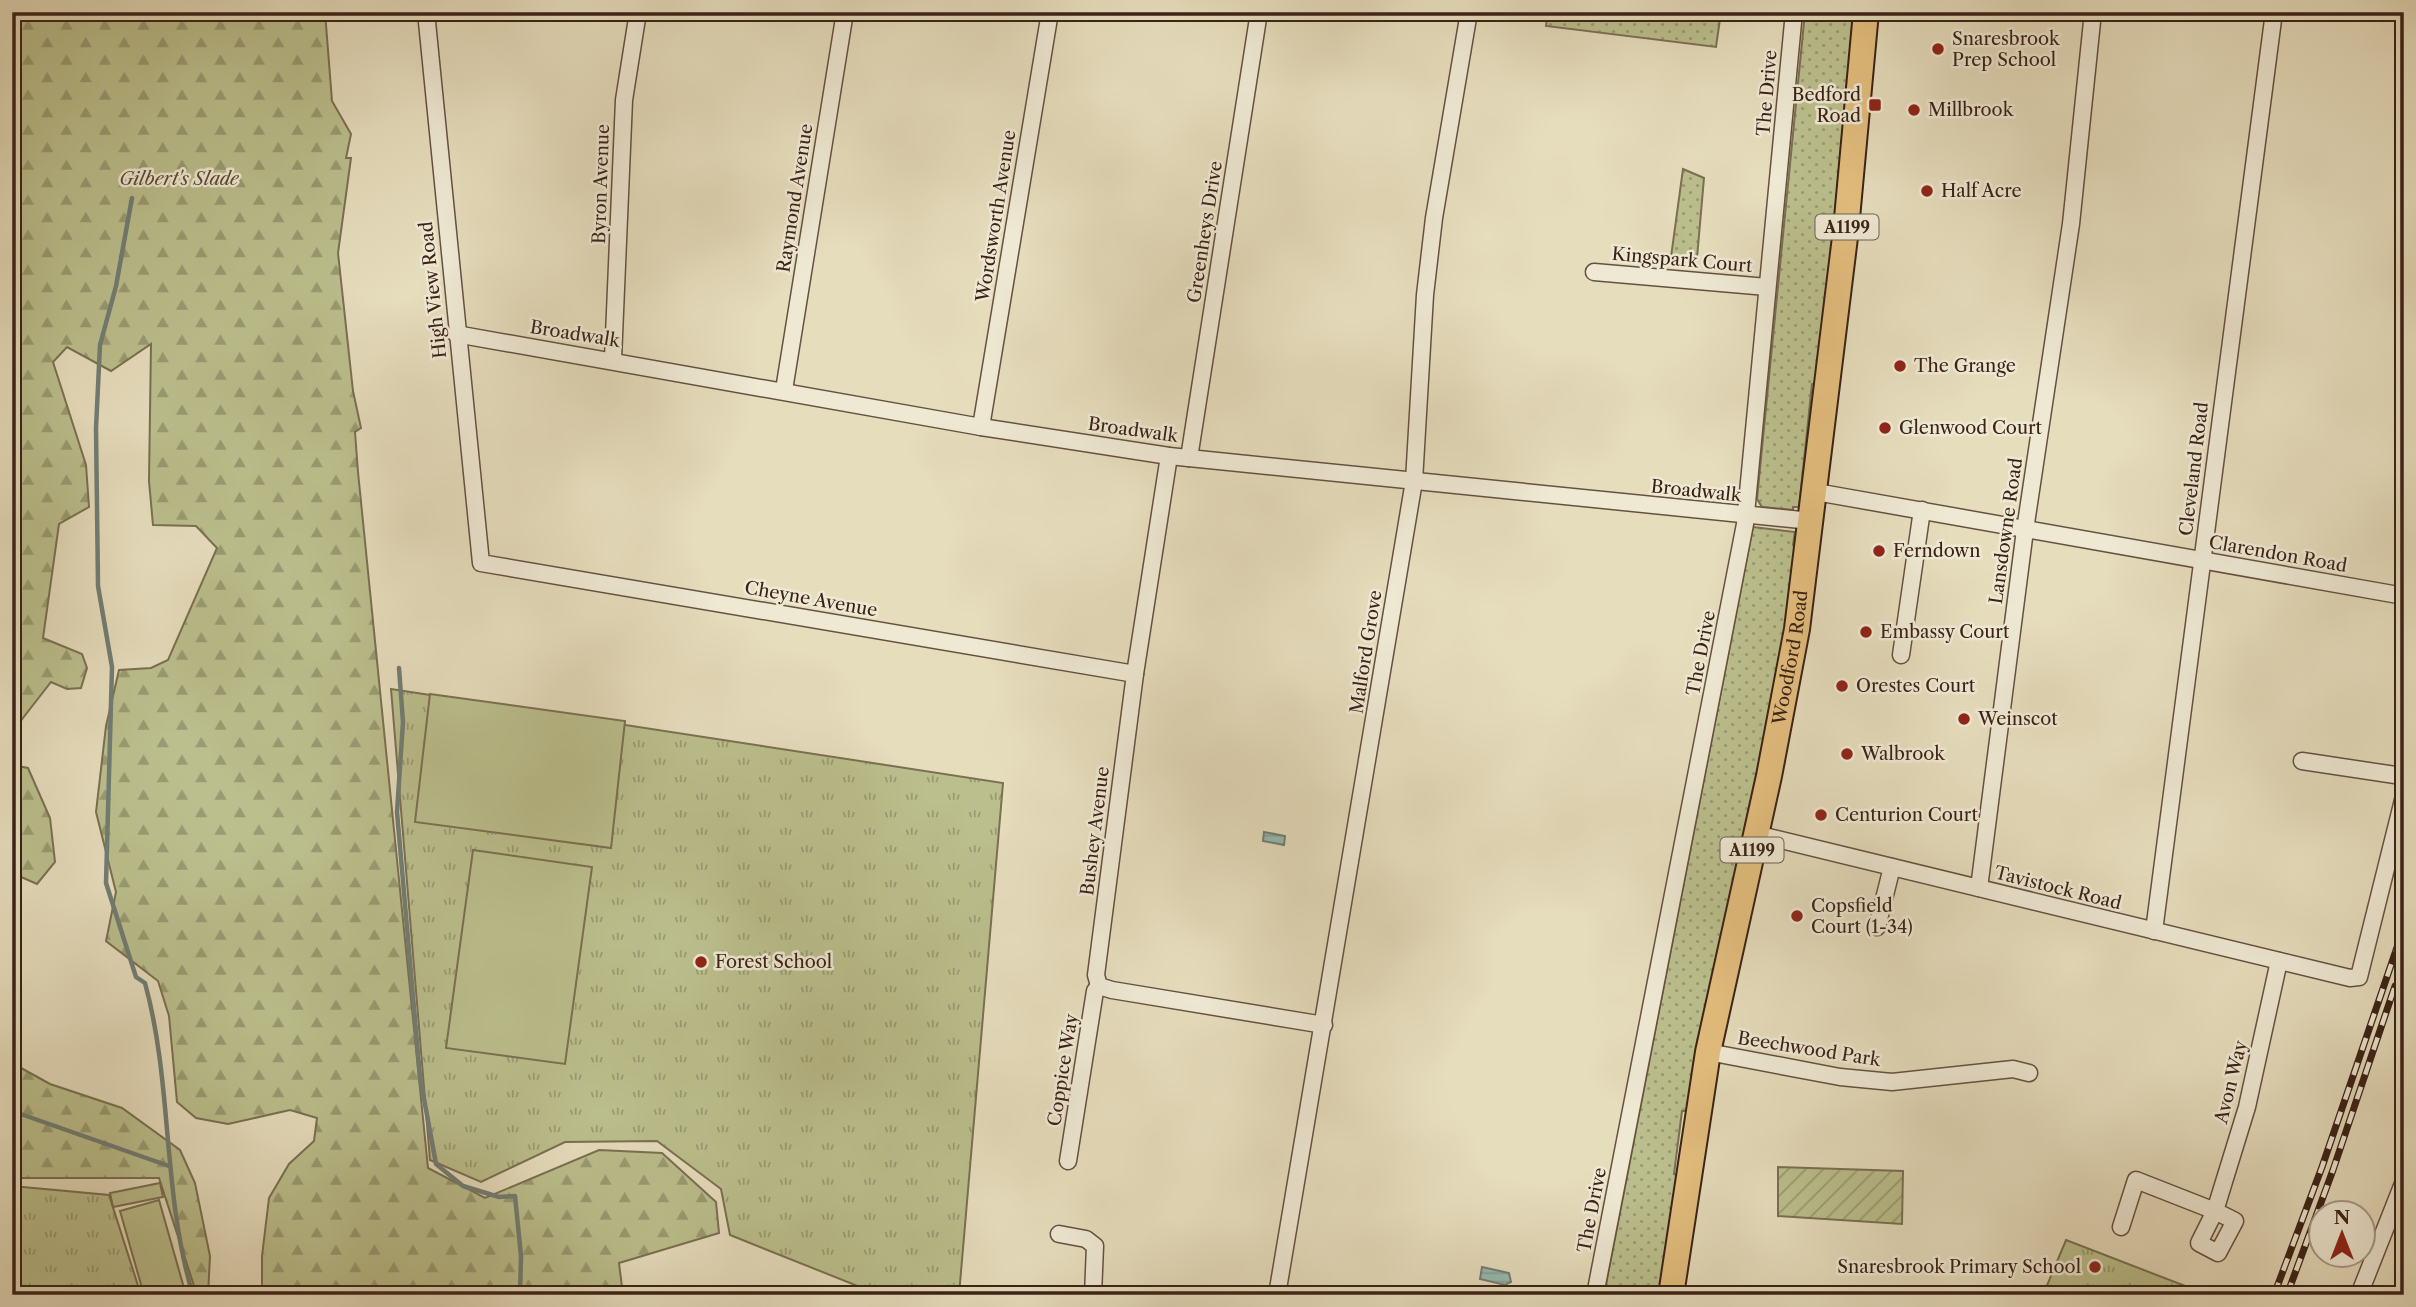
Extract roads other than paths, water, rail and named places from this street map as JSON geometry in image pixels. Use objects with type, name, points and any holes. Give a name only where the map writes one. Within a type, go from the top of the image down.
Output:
[{"type":"main road","name":"Woodford Road","points":[[1671,1295],[1708,1052],[1797,629],[1816,492],[1858,123],[1866,12]]},
{"type":"street","name":"High View Road","points":[[426,12],[456,334],[481,563]]},
{"type":"street","name":"Byron Avenue","points":[[613,359],[624,100],[638,12]]},
{"type":"street","name":"Raymond Avenue","points":[[783,390],[845,12]]},
{"type":"street","name":"Wordsworth Avenue","points":[[981,427],[1050,12]]},
{"type":"street","name":"Greenheys Drive","points":[[1189,458],[1259,12]]},
{"type":"street","name":"Malford Grove","points":[[1277,1295],[1414,481],[1425,295],[1468,12]]},
{"type":"street","name":"The Drive","points":[[1595,1295],[1746,515],[1794,12]]},
{"type":"street","name":"Lansdowne Road","points":[[1979,888],[2025,530],[2071,224],[2093,12]]},
{"type":"street","name":"Cleveland Road","points":[[2154,931],[2274,12]]},
{"type":"street","name":"Kingspark Court","points":[[1594,272],[1767,287]]},
{"type":"street","name":"Broadwalk","points":[[456,334],[613,359],[981,427],[1169,456],[1811,521]]},
{"type":"street","name":"Bushey Avenue","points":[[1099,986],[1096,975],[1135,674],[1169,456]]},
{"type":"street","name":"Clarendon Road","points":[[1816,492],[2404,596]]},
{"type":"street","points":[[1901,655],[1922,510]]},
{"type":"street","name":"Cheyne Avenue","points":[[481,563],[1135,674]]},
{"type":"street","points":[[2302,761],[2402,776],[2404,780]]},
{"type":"street","name":"Tavistock Road","points":[[1756,834],[2350,978],[2359,977],[2404,796]]},
{"type":"street","points":[[1877,927],[1892,867]]},
{"type":"street","name":"Avon Way","points":[[2121,1227],[2136,1180],[2216,1211],[2247,1107],[2279,961]]},
{"type":"street","points":[[1099,986],[1324,1025]]},
{"type":"street","name":"Coppice Way","points":[[1068,1161],[1095,992],[1099,986]]},
{"type":"street","name":"Beechwood Park","points":[[1708,1052],[1840,1077],[1892,1082],[2013,1069],[2029,1073]]},
{"type":"street","points":[[2359,1295],[2404,1181]]},
{"type":"street","points":[[1059,1234],[1086,1239],[1095,1246],[1093,1295]]},
{"type":"water","points":[[1264,832],[1285,836],[1284,845],[1263,841]]},
{"type":"water","points":[[1482,1267],[1509,1273],[1511,1282],[1505,1285],[1480,1279]]},
{"type":"waterway","points":[[132,198],[116,286],[100,345],[96,428],[98,586],[112,667],[106,883],[136,977],[145,983],[154,1022],[176,1218],[193,1295]]},
{"type":"waterway","points":[[399,668],[403,722],[397,812],[420,1077],[436,1164],[463,1186],[499,1197],[515,1196],[521,1256],[520,1295]]},
{"type":"waterway","points":[[12,1111],[169,1166]]},
{"type":"railway","points":[[2274,1295],[2322,1167],[2404,927]]},
{"type":"railway","points":[[2287,1295],[2333,1170],[2395,986]]},
{"type":"place","name":"Snaresbrook Prep School","points":[[1938,49]]},
{"type":"place","name":"Bedford Road","points":[[1875,105]]},
{"type":"place","name":"Millbrook","points":[[1914,110]]},
{"type":"place","name":"Half Acre","points":[[1927,191]]},
{"type":"place","name":"The Grange","points":[[1900,366]]},
{"type":"place","name":"Glenwood Court","points":[[1885,428]]},
{"type":"place","name":"Ferndown","points":[[1879,551]]},
{"type":"place","name":"Embassy Court","points":[[1866,632]]},
{"type":"place","name":"Orestes Court","points":[[1842,686]]},
{"type":"place","name":"Weinscot","points":[[1964,719]]},
{"type":"place","name":"Walbrook","points":[[1847,754]]},
{"type":"place","name":"Centurion Court","points":[[1821,815]]},
{"type":"place","name":"Copsfield Court (1-34)","points":[[1797,916]]},
{"type":"place","name":"Forest School","points":[[701,962]]},
{"type":"place","name":"Snaresbrook Primary School","points":[[2095,1267]]},
{"type":"park label","name":"Gilbert's Slade","points":[[179,179]]}]
